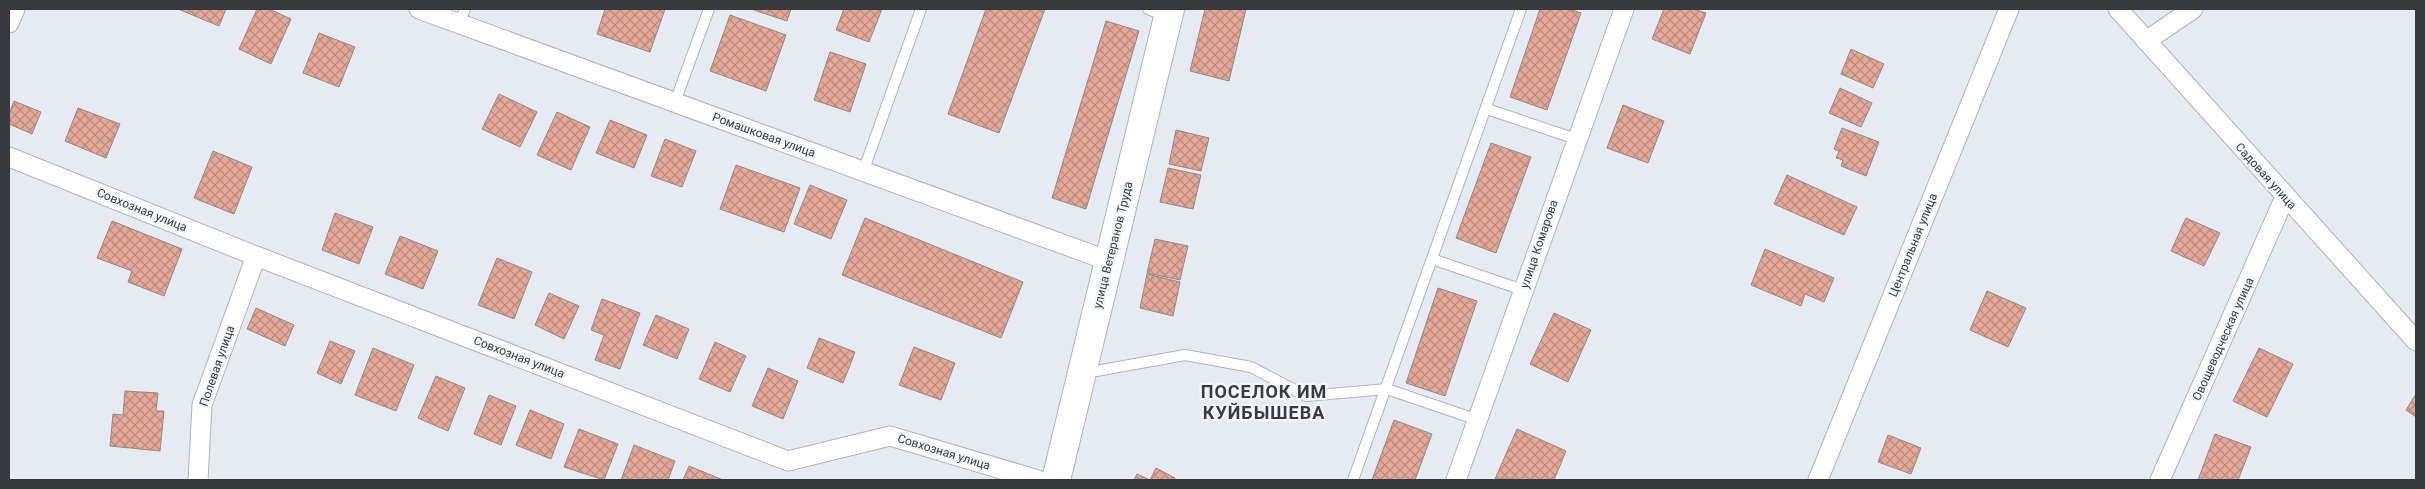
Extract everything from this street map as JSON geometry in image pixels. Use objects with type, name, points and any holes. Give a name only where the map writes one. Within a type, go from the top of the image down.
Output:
[{"type":"street","points":[[9,23],[15,9]]},
{"type":"street","name":"Ромашковая улица","points":[[419,9],[462,16],[675,102],[1109,260]]},
{"type":"street","name":"улица Комарова","points":[[1456,480],[1576,139],[1624,9]]},
{"type":"street","name":"Центральная улица","points":[[1818,480],[2009,9]]},
{"type":"street","name":"Садовая улица","points":[[2118,9],[2285,198],[2416,341]]},
{"type":"street","points":[[2146,40],[2193,9]]},
{"type":"street","name":"улица Ветеранов Труда","points":[[1056,480],[1109,260],[1162,12]]},
{"type":"street","name":"Совхозная улица","points":[[9,156],[256,256],[788,461],[890,436],[1038,480]]},
{"type":"street","name":"Овощеводческая улица","points":[[2160,480],[2285,198]]},
{"type":"street","name":"Полевая улица","points":[[198,480],[202,405],[256,256]]},
{"type":"lane","points":[[675,102],[709,9]]},
{"type":"lane","points":[[863,172],[921,9]]},
{"type":"lane","points":[[1353,480],[1487,109],[1521,9]]},
{"type":"lane","points":[[1487,109],[1576,139]]},
{"type":"lane","points":[[1432,259],[1523,290]]},
{"type":"lane","points":[[1082,374],[1185,355],[1251,367],[1306,396],[1386,389],[1478,420]]},
{"type":"building","points":[[178,9],[226,9],[219,26]]},
{"type":"building","points":[[257,9],[269,9],[291,19],[271,64],[239,49]]},
{"type":"building","points":[[605,9],[665,9],[650,52],[597,34]]},
{"type":"building","points":[[751,9],[791,9],[787,21]]},
{"type":"building","points":[[844,9],[882,9],[869,42],[836,30]]},
{"type":"building","points":[[986,9],[1045,9],[999,133],[948,114]]},
{"type":"building","points":[[1205,9],[1246,9],[1229,81],[1190,71]]},
{"type":"building","points":[[1540,9],[1569,9],[1581,13],[1547,110],[1510,97]]},
{"type":"building","points":[[1664,9],[1693,9],[1706,13],[1690,54],[1652,39]]},
{"type":"building","points":[[730,15],[786,35],[766,91],[710,71]]},
{"type":"building","points":[[1106,21],[1139,31],[1086,209],[1052,198]]},
{"type":"building","points":[[319,33],[355,47],[339,87],[303,73]]},
{"type":"building","points":[[1851,49],[1884,64],[1873,88],[1841,74]]},
{"type":"building","points":[[830,52],[866,64],[850,112],[814,100]]},
{"type":"building","points":[[1840,88],[1872,103],[1861,127],[1829,113]]},
{"type":"building","points":[[499,94],[537,112],[520,147],[482,129]]},
{"type":"building","points":[[14,101],[41,112],[32,134],[9,124],[9,114]]},
{"type":"building","points":[[1623,105],[1664,121],[1648,163],[1607,148]]},
{"type":"building","points":[[78,108],[120,124],[106,158],[65,141]]},
{"type":"building","points":[[557,112],[590,127],[571,170],[537,155]]},
{"type":"building","points":[[610,120],[647,135],[634,168],[596,153]]},
{"type":"building","points":[[1842,128],[1879,142],[1866,176],[1841,166],[1843,160],[1836,158],[1839,151],[1834,149]]},
{"type":"building","points":[[1176,130],[1209,138],[1201,171],[1169,164]]},
{"type":"building","points":[[665,139],[696,151],[682,187],[651,176]]},
{"type":"building","points":[[1491,143],[1531,157],[1496,253],[1456,238]]},
{"type":"building","points":[[213,151],[252,167],[234,214],[194,198]]},
{"type":"building","points":[[736,165],[800,188],[784,232],[720,209]]},
{"type":"building","points":[[1168,168],[1201,175],[1193,209],[1160,202]]},
{"type":"building","points":[[1787,175],[1857,207],[1844,235],[1774,204]]},
{"type":"building","points":[[810,185],[847,200],[831,239],[794,224]]},
{"type":"building","points":[[335,213],[373,227],[359,264],[322,250]]},
{"type":"building","points":[[865,218],[1023,282],[1001,338],[842,275]]},
{"type":"building","points":[[2186,218],[2220,233],[2204,266],[2171,251]]},
{"type":"building","points":[[112,221],[182,249],[164,296],[128,282],[132,271],[97,258]]},
{"type":"building","points":[[400,236],[438,251],[423,289],[385,274]]},
{"type":"building","points":[[1155,239],[1188,246],[1180,280],[1147,273]]},
{"type":"building","points":[[1765,249],[1834,278],[1824,302],[1805,294],[1801,306],[1751,285]]},
{"type":"building","points":[[497,258],[532,272],[514,319],[478,305]]},
{"type":"building","points":[[1147,274],[1180,282],[1173,316],[1140,308]]},
{"type":"building","points":[[1438,288],[1477,301],[1445,396],[1406,383]]},
{"type":"building","points":[[1987,291],[2026,308],[2008,347],[1970,330]]},
{"type":"building","points":[[549,293],[579,306],[564,339],[535,325]]},
{"type":"building","points":[[602,299],[640,313],[620,369],[595,360],[604,335],[591,330]]},
{"type":"building","points":[[256,308],[294,325],[285,346],[247,329]]},
{"type":"building","points":[[1554,313],[1591,330],[1568,382],[1530,364]]},
{"type":"building","points":[[656,315],[689,329],[677,359],[643,345]]},
{"type":"building","points":[[819,338],[855,352],[843,383],[807,368]]},
{"type":"building","points":[[330,341],[355,351],[341,384],[317,373]]},
{"type":"building","points":[[715,342],[746,356],[730,392],[699,379]]},
{"type":"building","points":[[914,347],[955,363],[941,400],[899,385]]},
{"type":"building","points":[[373,348],[414,365],[396,411],[355,395]]},
{"type":"building","points":[[2259,348],[2293,364],[2267,417],[2233,401]]},
{"type":"building","points":[[768,368],[798,381],[783,419],[752,406]]},
{"type":"building","points":[[436,376],[465,388],[448,431],[418,418]]},
{"type":"building","points":[[125,391],[158,393],[156,411],[164,411],[160,451],[110,446],[113,414],[123,415]]},
{"type":"building","points":[[2416,394],[2416,417],[2406,410]]},
{"type":"building","points":[[489,395],[516,406],[501,445],[474,434]]},
{"type":"building","points":[[530,410],[564,424],[551,459],[516,445]]},
{"type":"building","points":[[1394,420],[1432,434],[1415,480],[1372,480]]},
{"type":"building","points":[[579,429],[618,444],[604,480],[564,467]]},
{"type":"building","points":[[1517,429],[1566,451],[1554,480],[1495,479]]},
{"type":"building","points":[[2215,434],[2251,447],[2238,480],[2198,480]]},
{"type":"building","points":[[1888,435],[1921,448],[1911,474],[1878,462]]},
{"type":"building","points":[[634,445],[675,461],[668,480],[621,480]]},
{"type":"building","points":[[689,466],[723,480],[683,480]]},
{"type":"building","points":[[1156,468],[1175,478],[1174,480],[1150,480]]},
{"type":"building","points":[[1137,474],[1150,480],[1134,480]]},
{"type":"district","name":"ПОСЕЛОК ИМ КУЙБЫШЕВА","points":[[1264,402]]}]
